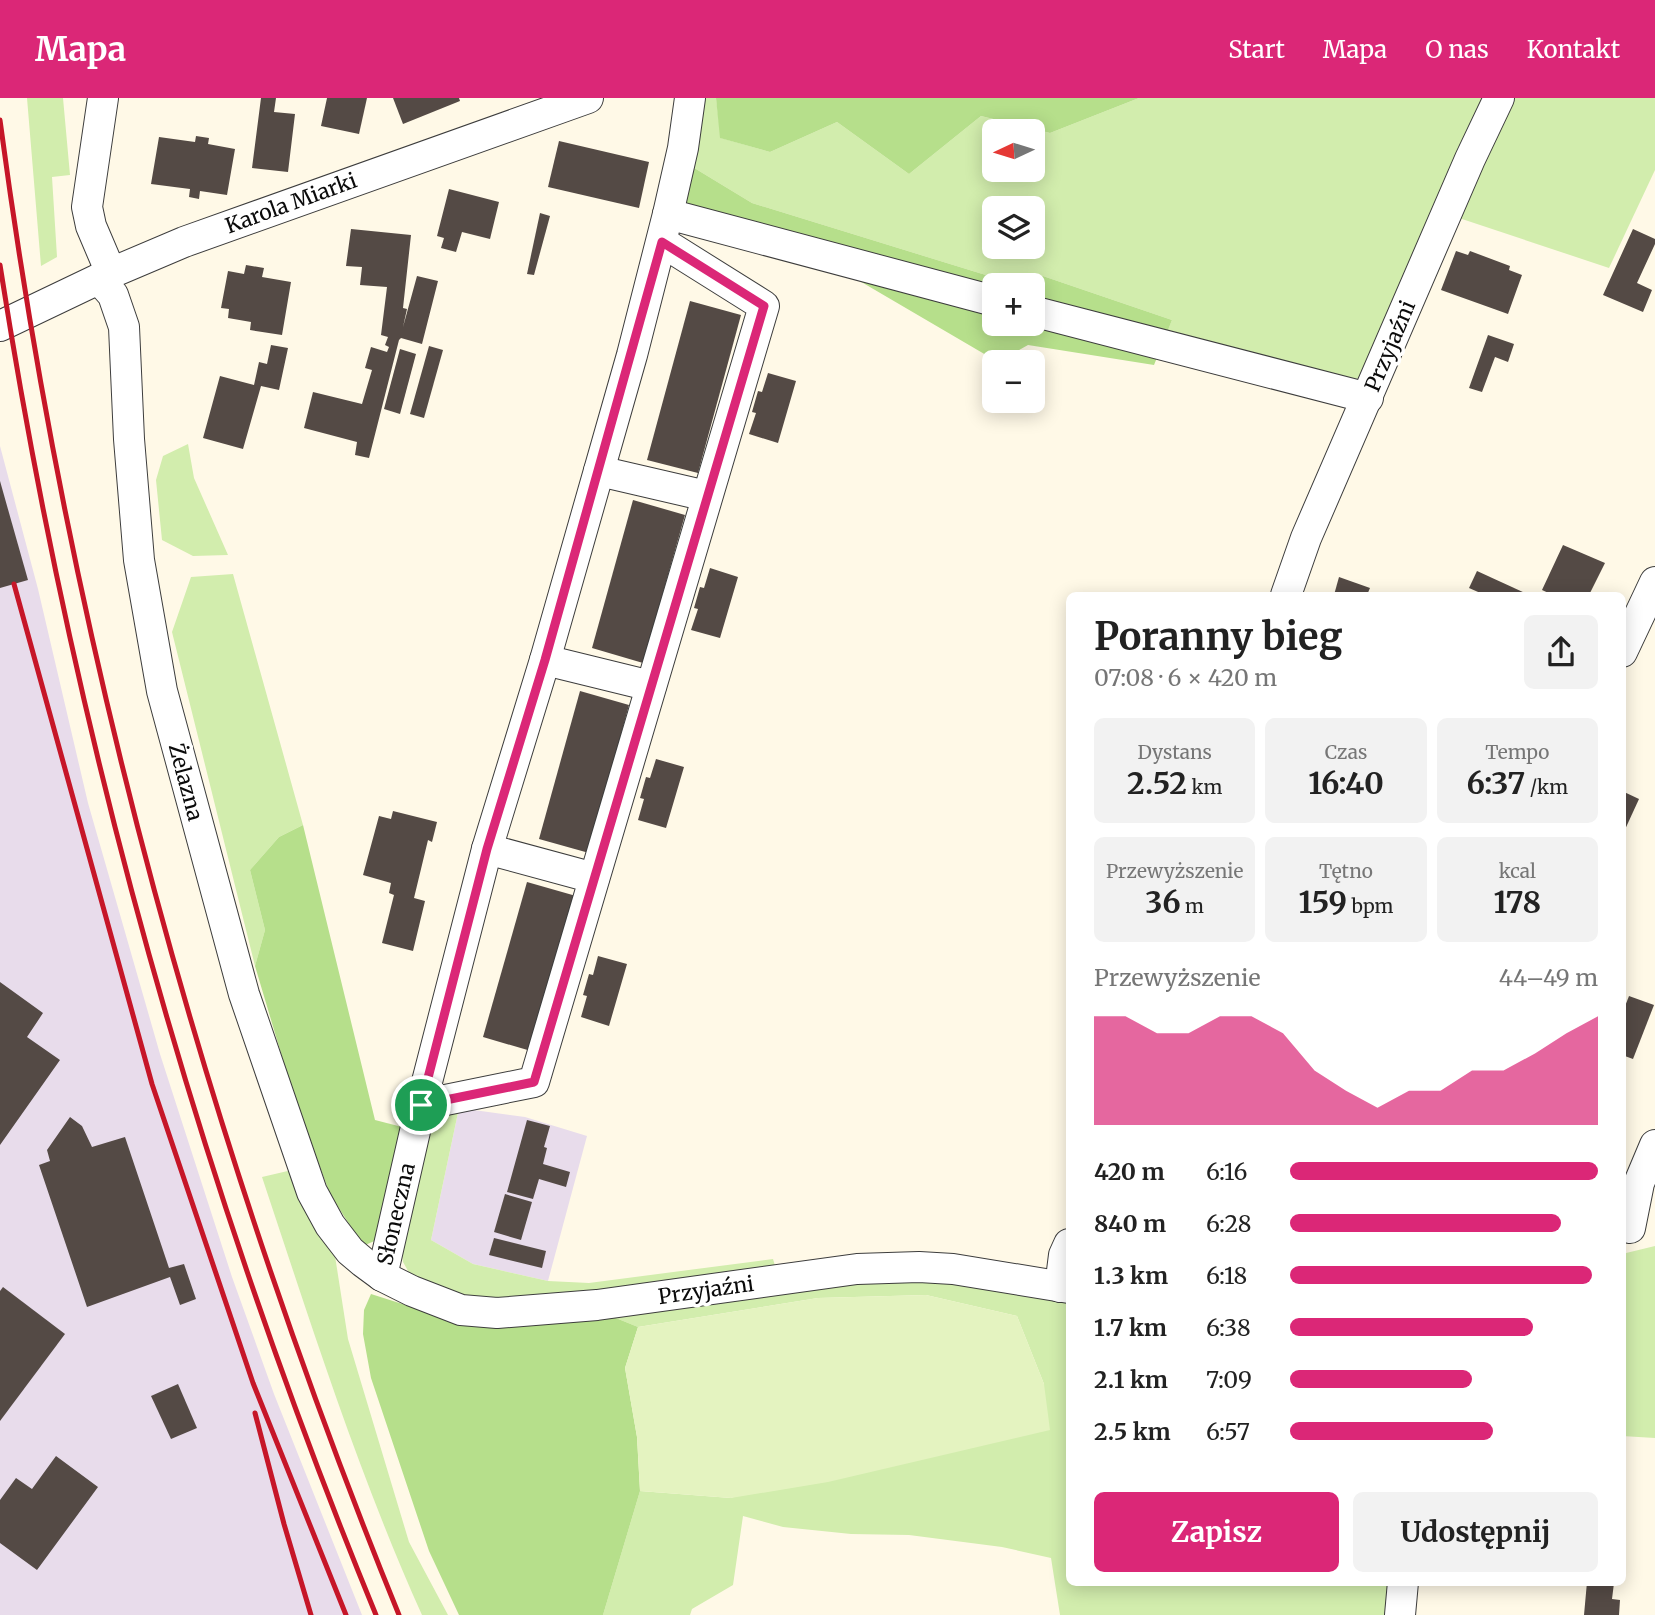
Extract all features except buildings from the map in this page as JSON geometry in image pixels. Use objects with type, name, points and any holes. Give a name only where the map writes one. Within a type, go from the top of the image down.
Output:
[{"type":"street","name":"Żelazna","points":[[103,98],[88,207],[105,276],[124,327],[130,439],[143,587],[162,691],[244,993],[312,1192],[330,1226],[350,1251],[373,1269]]},
{"type":"street","name":"Karola Miarki","points":[[0,326],[105,276],[258,214],[589,98]]},
{"type":"street","name":"Słoneczna","points":[[373,1269],[421,1105],[487,849],[545,660],[665,228],[683,148],[690,98]]},
{"type":"street","name":"Przyjaźni","points":[[1287,592],[1306,538],[1499,98]]},
{"type":"street","points":[[665,228],[982,298]]},
{"type":"street","points":[[421,1105],[534,1082],[764,306],[665,228]]},
{"type":"street","points":[[1045,314],[1368,398]]},
{"type":"street","points":[[599,471],[707,496]]},
{"type":"street","points":[[1626,644],[1655,582]]},
{"type":"street","points":[[545,660],[651,686]]},
{"type":"street","points":[[487,849],[594,878]]},
{"type":"street","points":[[1636,1227],[1640,1183],[1655,1145]]},
{"type":"street","name":"Przyjaźni","points":[[373,1269],[412,1292],[461,1310],[497,1313],[597,1305],[885,1267],[953,1269],[1064,1287],[1066,1251]]},
{"type":"street","points":[[1400,1615],[1403,1586]]},
{"type":"shaded area","points":[[0,446],[38,589],[88,803],[160,1054],[232,1277],[274,1394],[362,1615],[0,1615]]},
{"type":"shaded area","points":[[459,1108],[525,1117],[587,1136],[548,1281],[473,1264],[431,1240]]},
{"type":"green space","points":[[27,98],[63,98],[70,175],[52,177],[57,257],[41,266]]},
{"type":"green space","points":[[705,98],[716,98],[721,138],[770,152],[837,122],[909,174],[981,116],[993,119],[982,119],[982,182],[1045,182],[1045,132],[1050,133],[1139,98],[1491,98],[1375,358],[1359,378],[1341,383],[1165,337],[1172,320],[1045,277],[1045,273],[982,274],[752,203],[691,166]]},
{"type":"green space","points":[[716,98],[1139,98],[1050,133],[1045,132],[1045,119],[993,119],[981,116],[909,174],[837,122],[770,152],[720,138]]},
{"type":"green space","points":[[1508,98],[1655,98],[1655,170],[1609,268],[1459,218]]},
{"type":"green space","points":[[691,166],[752,203],[982,274],[982,336],[1045,336],[1045,277],[1172,320],[1154,365],[1028,345],[1019,350],[982,350],[982,353],[846,273],[675,229]]},
{"type":"green space","points":[[188,444],[194,478],[228,555],[193,556],[162,540],[156,480],[163,456]]},
{"type":"green space","points":[[233,574],[303,825],[279,837],[250,870],[265,930],[255,966],[172,632],[191,577]]},
{"type":"green space","points":[[303,825],[375,1120],[406,1128],[379,1239],[363,1246],[330,1194],[294,1097],[255,966],[265,930],[250,870],[279,837]]},
{"type":"green space","points":[[459,1108],[431,1240],[473,1264],[548,1281],[589,1283],[773,1259],[776,1269],[588,1294],[476,1301],[412,1278],[403,1262],[401,1249],[428,1116]]},
{"type":"green space","points":[[292,1170],[335,1256],[348,1339],[409,1542],[448,1615],[422,1615],[336,1398],[262,1177]]},
{"type":"green space","points":[[1655,1246],[1655,1438],[1626,1436],[1626,1253]]},
{"type":"green space","points":[[856,1281],[950,1281],[1066,1300],[1066,1586],[1390,1586],[1388,1615],[1060,1615],[1051,1558],[1002,1547],[909,1535],[851,1534],[783,1527],[743,1516],[733,1585],[692,1609],[690,1615],[603,1615],[640,1491],[731,1498],[1044,1384],[1017,1316],[926,1295],[818,1298],[638,1327],[611,1316]]},
{"type":"green space","points":[[371,1294],[459,1322],[611,1316],[638,1327],[625,1368],[637,1437],[640,1491],[603,1615],[459,1615],[429,1551],[371,1378],[363,1334],[364,1310]]},
{"type":"green space","points":[[926,1295],[1017,1316],[1044,1384],[1050,1430],[828,1482],[731,1498],[640,1491],[637,1437],[625,1368],[638,1327],[818,1298]]},
{"type":"railway","points":[[0,120],[29,312],[64,503],[105,692],[152,880],[205,1067],[264,1251],[329,1434],[399,1615]]},
{"type":"railway","points":[[0,265],[64,610],[148,951],[252,1286],[312,1452],[376,1615]]},
{"type":"railway","points":[[14,584],[152,1084],[253,1383],[346,1615]]},
{"type":"railway","points":[[255,1413],[311,1615]]},
{"type":"route","points":[[662,242],[764,306],[534,1082],[421,1105],[487,849],[545,660],[662,242]]}]
